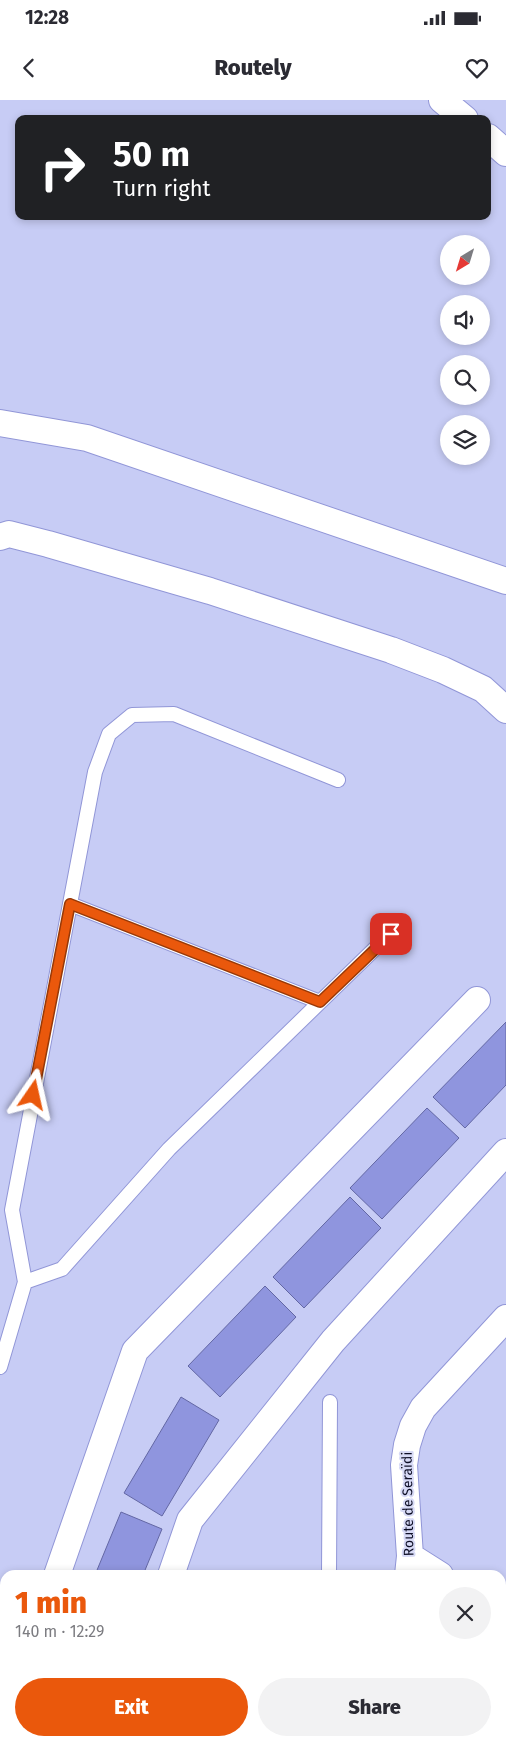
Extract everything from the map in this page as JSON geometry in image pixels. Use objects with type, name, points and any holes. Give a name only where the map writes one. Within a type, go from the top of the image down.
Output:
[{"type":"street","points":[[442,100],[460,115]]},
{"type":"street","points":[[491,140],[506,152]]},
{"type":"street","points":[[0,423],[87,438],[506,581]]},
{"type":"street","points":[[0,537],[9,534],[48,544],[210,591],[391,650],[443,670],[483,689],[506,710]]},
{"type":"street","points":[[60,1570],[135,1352],[476,1000]]},
{"type":"street","points":[[173,1570],[190,1520],[334,1341],[506,1152]]},
{"type":"street","name":"Route de Seraïdi","points":[[409,1566],[404,1465],[407,1445],[413,1426],[427,1403],[506,1318]]},
{"type":"street","points":[[409,1566],[423,1570]]},
{"type":"lane","points":[[0,1367],[25,1282],[12,1210],[94,772],[109,734],[132,715],[174,714],[338,780]]},
{"type":"lane","points":[[70,904],[320,1002]]},
{"type":"lane","points":[[25,1282],[62,1269],[169,1149],[391,934]]},
{"type":"lane","points":[[329,1570],[330,1402]]},
{"type":"building","points":[[506,1022],[506,1085],[465,1128],[433,1097]]},
{"type":"building","points":[[427,1108],[459,1138],[382,1219],[350,1188]]},
{"type":"building","points":[[350,1197],[381,1228],[304,1308],[273,1277]]},
{"type":"building","points":[[265,1286],[296,1317],[220,1397],[188,1366]]},
{"type":"building","points":[[181,1397],[219,1420],[162,1516],[124,1493]]},
{"type":"building","points":[[121,1512],[162,1529],[145,1570],[97,1570]]},
{"type":"route","points":[[33,1095],[70,904],[320,1002],[391,934]]}]
